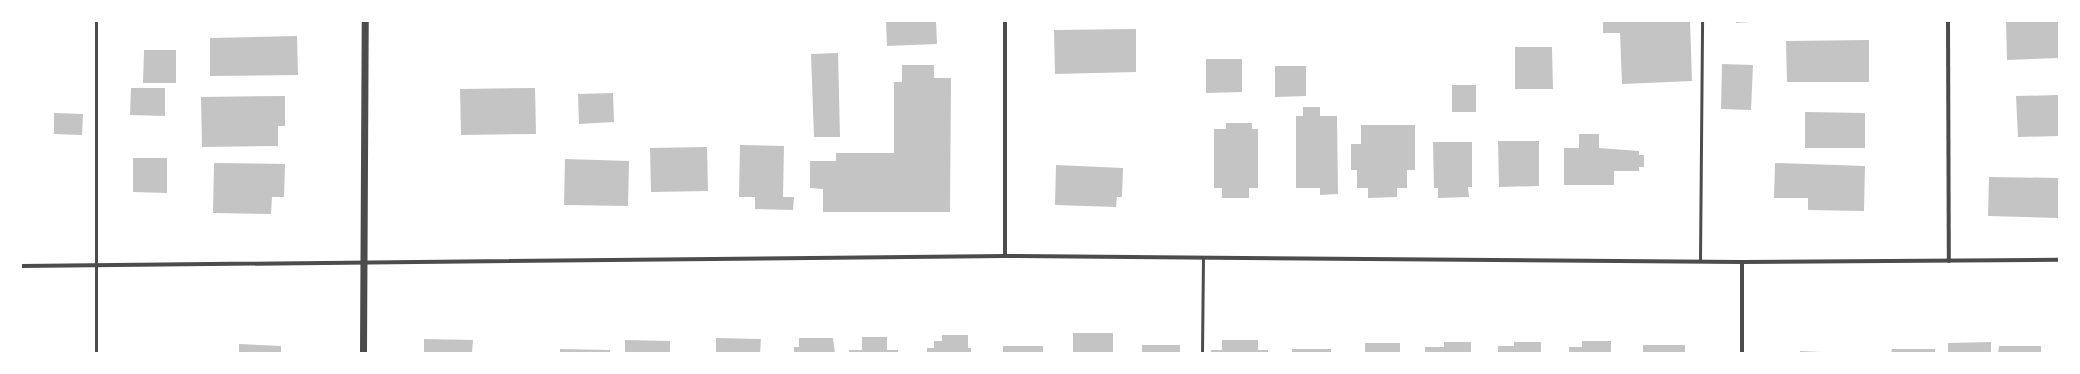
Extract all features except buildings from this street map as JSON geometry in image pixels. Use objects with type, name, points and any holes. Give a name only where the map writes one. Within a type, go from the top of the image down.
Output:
[{"type":"street","points":[[363,353],[362,264],[365,21]]},
{"type":"street","points":[[1005,21],[1005,256]]},
{"type":"street","points":[[1948,21],[1949,261]]},
{"type":"street","points":[[21,266],[362,264],[1005,256],[1700,260],[1742,262],[2059,260]]},
{"type":"street","points":[[1742,262],[1742,353]]},
{"type":"lane","points":[[96,21],[96,353]]},
{"type":"lane","points":[[1700,260],[1702,21]]},
{"type":"lane","points":[[1202,353],[1203,256]]}]
